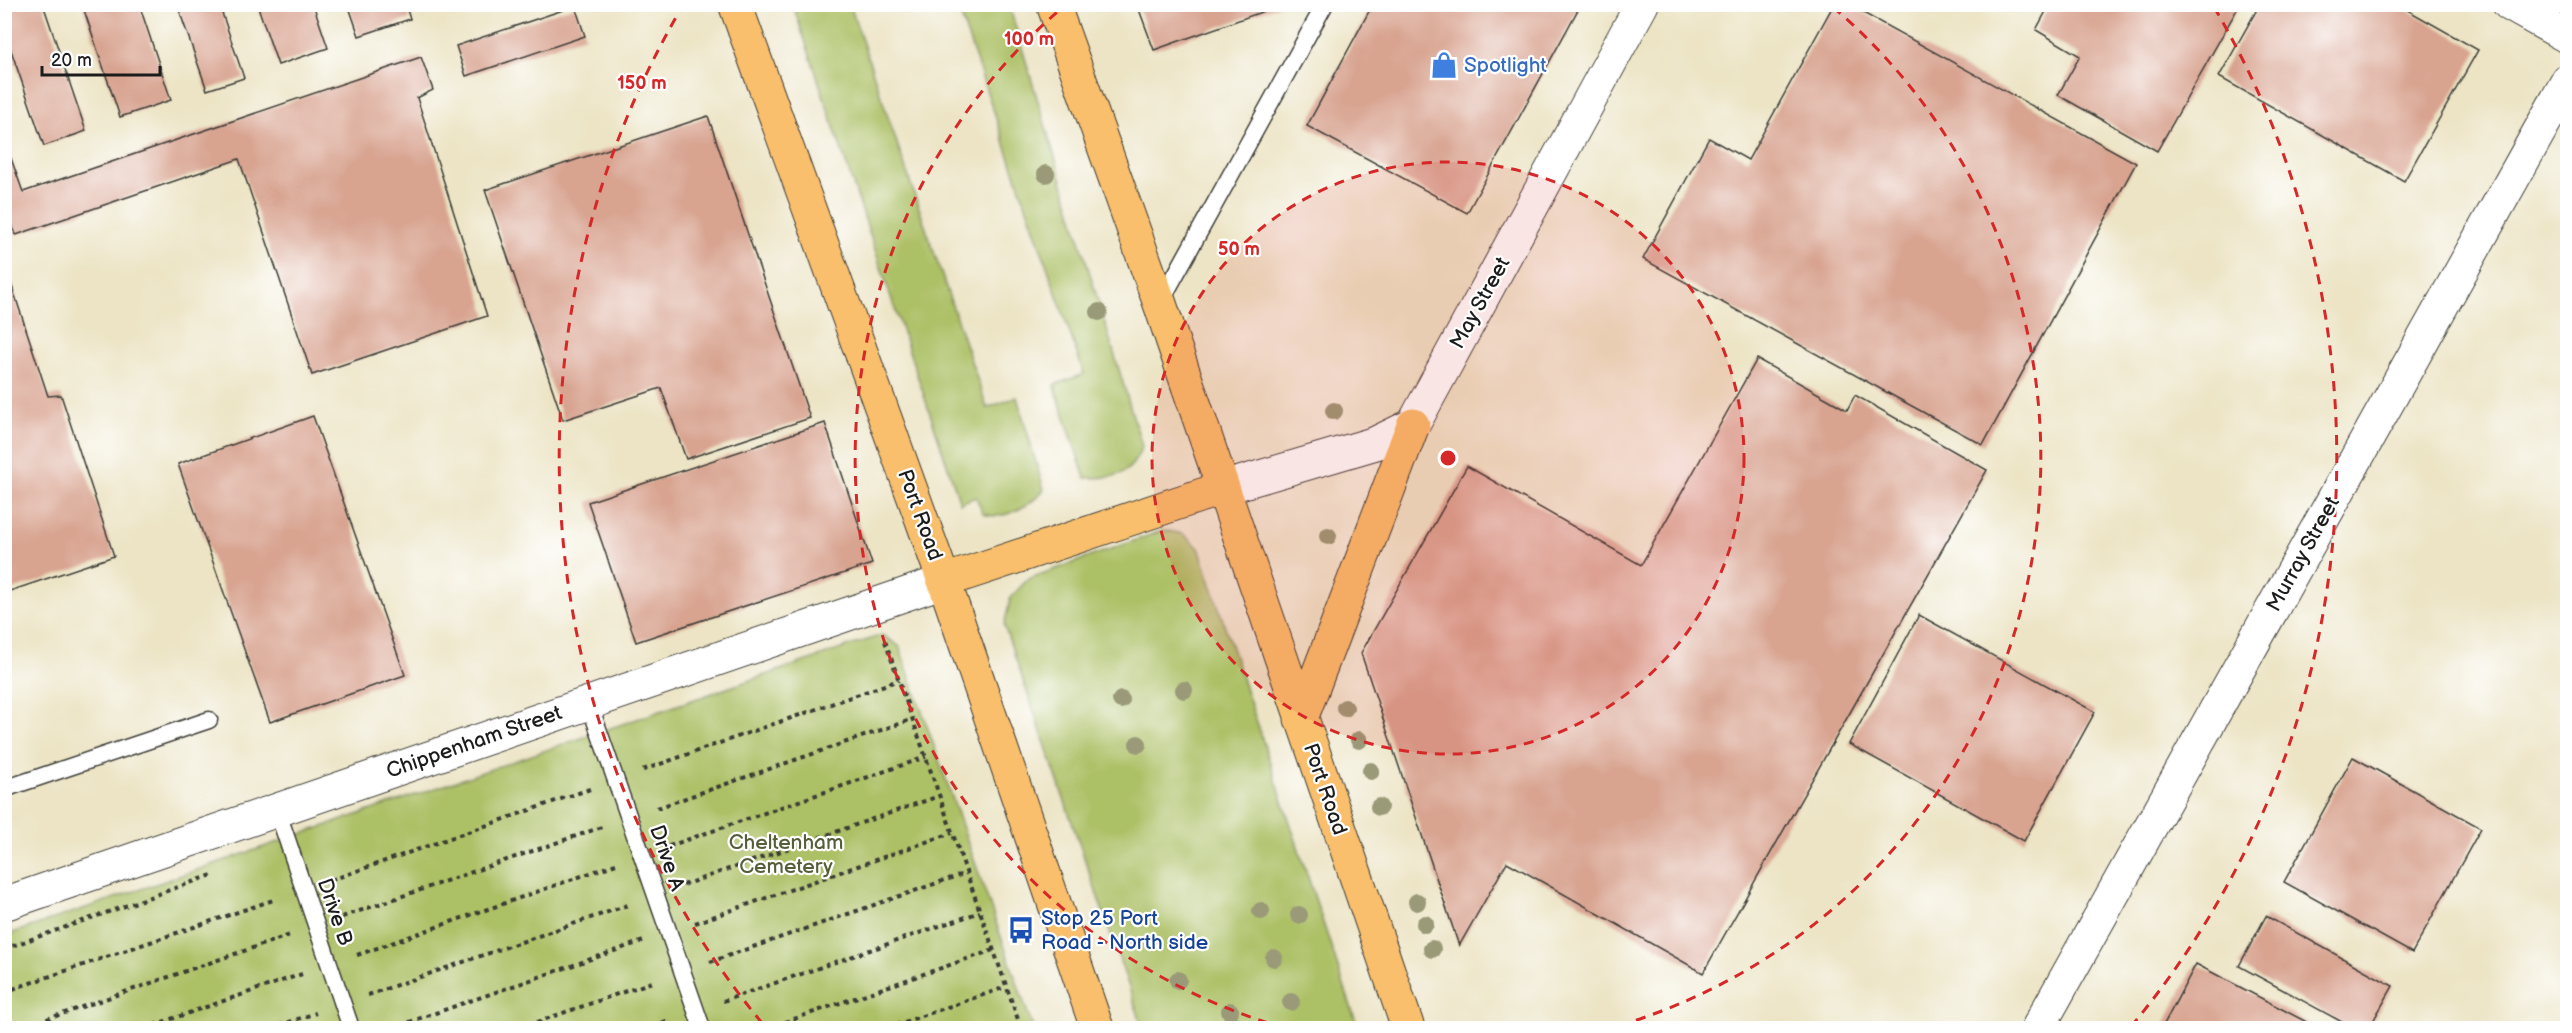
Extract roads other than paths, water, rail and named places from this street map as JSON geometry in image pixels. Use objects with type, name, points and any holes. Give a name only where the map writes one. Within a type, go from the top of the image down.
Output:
[{"type":"highway","name":"Port Road","points":[[735,4],[944,580],[1097,1029]]},
{"type":"highway","name":"Port Road","points":[[1053,4],[1160,304],[1408,1029]]},
{"type":"highway","points":[[1301,719],[1413,425]]},
{"type":"highway","points":[[944,580],[1223,488]]},
{"type":"street","name":"May Street","points":[[1413,425],[1642,4]]},
{"type":"street","points":[[2509,4],[2568,37]]},
{"type":"street","name":"Murray Street","points":[[2038,1029],[2568,80]]},
{"type":"street","points":[[1223,488],[1376,443],[1413,425]]},
{"type":"street","name":"Chippenham Street","points":[[4,904],[944,580]]},
{"type":"lane","points":[[1160,304],[1325,4]]},
{"type":"lane","name":"Drive A","points":[[589,703],[702,1029]]},
{"type":"lane","points":[[4,789],[209,720]]},
{"type":"lane","name":"Drive B","points":[[277,810],[351,1029]]},
{"type":"place","name":"Spotlight","points":[[1444,65]]},
{"type":"place","name":"Stop 25 Port Road - North side","points":[[1021,930]]},
{"type":"park label","name":"Cheltenham Cemetery","points":[[786,854]]}]
